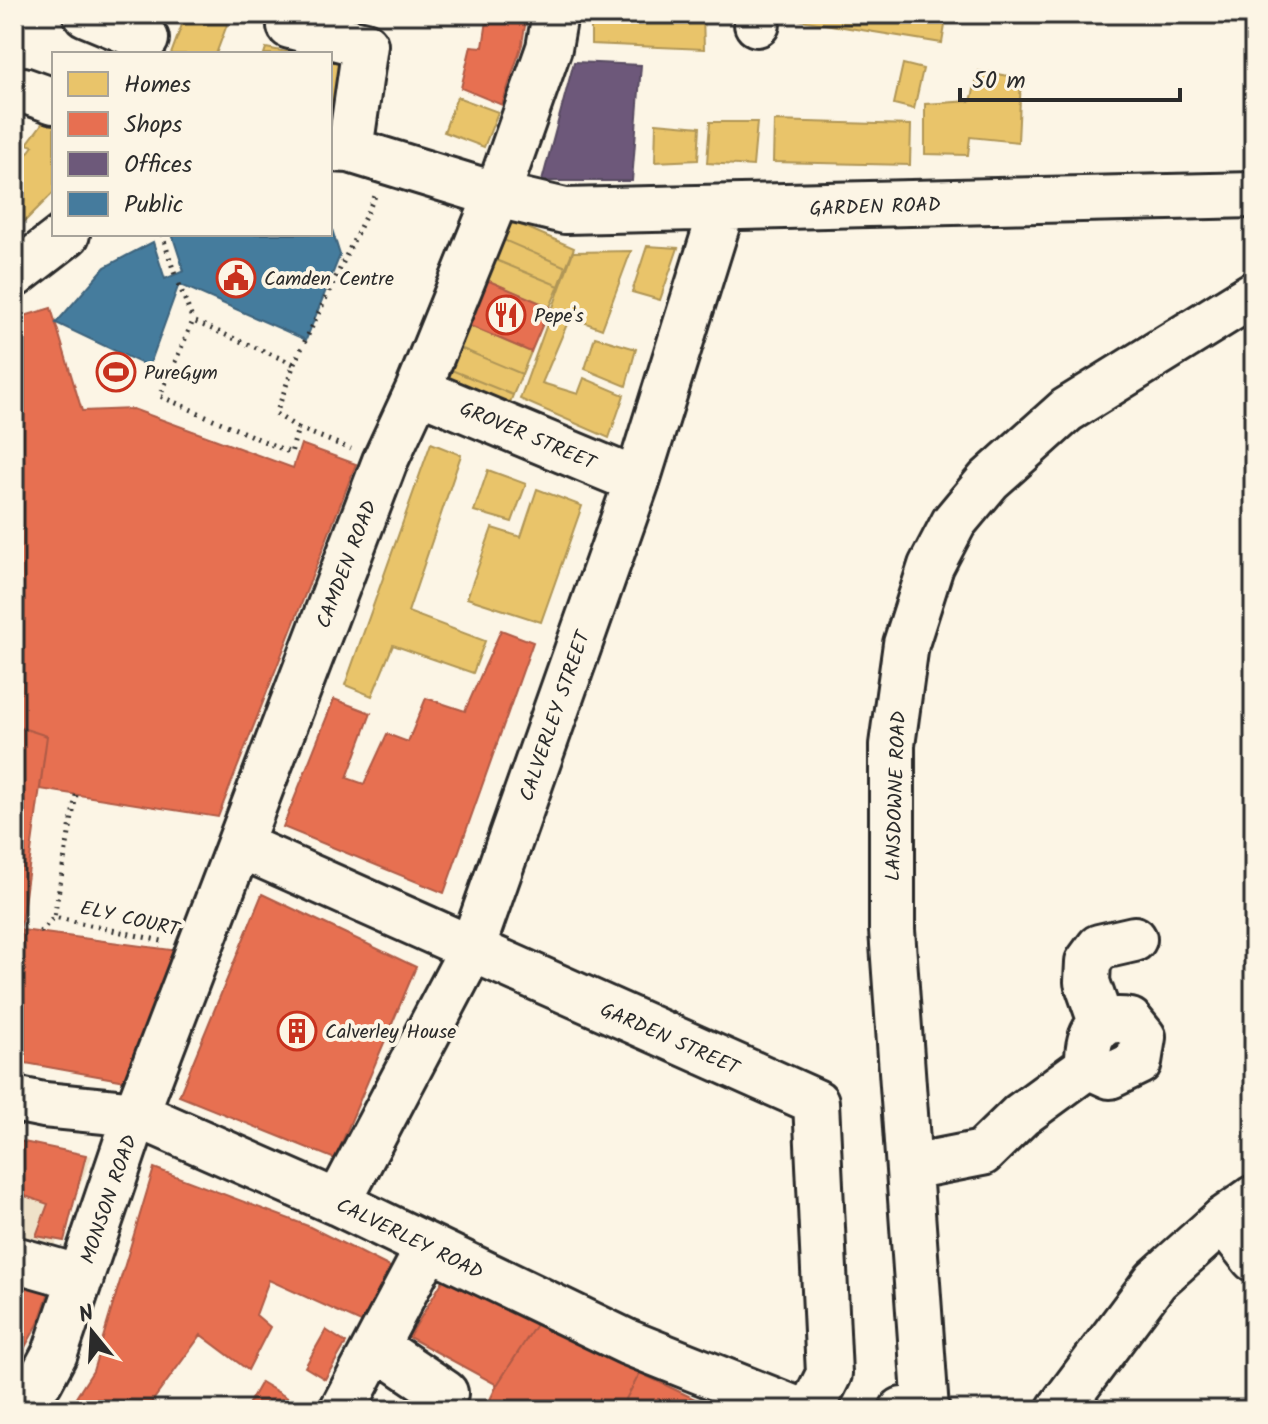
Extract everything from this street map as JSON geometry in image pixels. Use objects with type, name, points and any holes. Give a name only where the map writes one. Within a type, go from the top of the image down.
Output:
[{"type":"street","points":[[86,14],[147,36]]},
{"type":"street","name":"CAMDEN ROAD","points":[[136,1114],[385,461],[418,390],[497,195],[549,48],[555,14]]},
{"type":"street","points":[[290,26],[365,45],[340,150]]},
{"type":"street","name":"GARDEN ROAD","points":[[340,150],[565,211],[1254,195]]},
{"type":"street","name":"CALVERLEY STREET","points":[[338,1203],[471,951],[637,481],[722,209]]},
{"type":"street","points":[[14,275],[64,236]]},
{"type":"street","name":"LANSDOWNE ROAD","points":[[926,1410],[892,930],[892,745],[906,644],[931,566],[954,522],[989,480],[1067,410],[1254,294]]},
{"type":"street","name":"GROVER STREET","points":[[418,390],[637,481]]},
{"type":"street","name":"GARDEN STREET","points":[[239,845],[471,951],[816,1102],[829,1374],[811,1410]]},
{"type":"street","points":[[910,1167],[982,1153],[1021,1115],[1088,1066],[1087,1044],[1096,1028],[1102,1025],[1087,982],[1088,962],[1099,947],[1134,939]]},
{"type":"street","name":"CALVERLEY ROAD","points":[[14,1099],[136,1114],[338,1203],[627,1342],[798,1410]]},
{"type":"street","name":"MONSON ROAD","points":[[14,1409],[40,1381],[55,1353],[136,1114]]},
{"type":"street","points":[[1059,1410],[1156,1280],[1238,1209],[1254,1259]]},
{"type":"street","points":[[342,1410],[428,1248]]},
{"type":"street","points":[[14,1259],[81,1278]]},
{"type":"street","points":[[377,1347],[445,1393],[434,1410]]},
{"type":"street","points":[[902,1410],[916,1410]]},
{"type":"path","points":[[360,452],[298,428],[276,414],[294,364],[391,163]]},
{"type":"path","points":[[163,236],[175,275]]},
{"type":"path","points":[[179,284],[193,321],[160,396],[291,453],[298,428]]},
{"type":"path","points":[[193,321],[294,364]]},
{"type":"path","name":"ELY COURT","points":[[40,932],[54,917],[76,795]]},
{"type":"path","name":"ELY COURT","points":[[54,917],[200,950]]},
{"type":"shaded area","points":[[14,1140],[92,1156],[14,1345]]},
{"type":"building: Homes","points":[[186,14],[231,14],[217,52],[172,52]]},
{"type":"building: Homes","points":[[591,14],[703,14],[704,49],[591,44]]},
{"type":"building: Homes","points":[[763,14],[947,14],[942,43]]},
{"type":"building: Homes","points":[[266,48],[287,52],[265,52]]},
{"type":"building: Homes","points":[[332,60],[347,64],[339,110],[332,108]]},
{"type":"building: Homes","points":[[903,64],[923,69],[914,109],[894,104]]},
{"type":"building: Homes","points":[[979,71],[1021,78],[1018,142],[970,137],[968,155],[925,154],[925,104],[971,101]]},
{"type":"building: Homes","points":[[457,97],[498,112],[484,147],[444,132]]},
{"type":"building: Homes","points":[[52,114],[52,194],[14,232],[14,171],[33,146],[27,144]]},
{"type":"building: Homes","points":[[774,121],[911,125],[910,165],[773,162]]},
{"type":"building: Homes","points":[[710,122],[757,122],[753,166],[707,163]]},
{"type":"building: Homes","points":[[656,123],[700,127],[698,160],[655,162]]},
{"type":"building: Homes","points":[[507,219],[574,248],[566,267],[499,238]]},
{"type":"building: Homes","points":[[499,238],[566,267],[559,286],[491,258]]},
{"type":"building: Homes","points":[[647,246],[678,248],[660,300],[632,292]]},
{"type":"building: Homes","points":[[631,251],[602,329],[570,317],[542,383],[578,394],[584,378],[624,395],[609,438],[520,399],[573,252]]},
{"type":"building: Homes","points":[[491,258],[559,286],[550,307],[482,278]]},
{"type":"building: Homes","points":[[463,323],[531,352],[522,374],[453,345]]},
{"type":"building: Homes","points":[[595,337],[636,349],[626,386],[585,369]]},
{"type":"building: Homes","points":[[453,345],[522,374],[513,395],[444,367]]},
{"type":"building: Homes","points":[[444,367],[513,395],[505,415],[436,387]]},
{"type":"building: Homes","points":[[431,443],[461,455],[408,612],[485,641],[473,673],[393,645],[372,696],[345,685]]},
{"type":"building: Homes","points":[[488,470],[526,484],[512,522],[474,511]]},
{"type":"building: Homes","points":[[537,489],[582,506],[541,622],[467,598],[492,528],[521,537]]},
{"type":"building: Shops","points":[[488,14],[527,14],[522,44],[502,105],[461,88],[471,46],[483,47]]},
{"type":"building: Shops","name":"Pepe's","points":[[482,278],[550,307],[531,352],[463,323]]},
{"type":"building: Shops","points":[[51,308],[82,411],[133,409],[293,468],[301,444],[356,464],[218,817],[40,789],[47,736],[16,726],[14,319]]},
{"type":"building: Shops","points":[[501,630],[533,642],[444,893],[283,827],[334,699],[371,713],[347,778],[364,784],[387,734],[408,742],[426,698],[465,711]]},
{"type":"building: Shops","points":[[14,719],[16,726],[47,736],[14,976]]},
{"type":"building: Shops","name":"Calverley House","points":[[262,894],[416,967],[335,1159],[179,1096]]},
{"type":"building: Shops","points":[[22,930],[179,951],[126,1081],[14,1061],[14,976]]},
{"type":"building: Shops","points":[[14,1140],[86,1155],[64,1241],[36,1236],[48,1204],[14,1192]]},
{"type":"building: Shops","points":[[154,1168],[308,1226],[400,1272],[374,1328],[269,1280],[256,1315],[270,1327],[248,1370],[201,1335],[146,1410],[68,1410],[93,1371]]},
{"type":"building: Shops","points":[[14,1272],[52,1283],[38,1324],[21,1354],[14,1360]]},
{"type":"building: Shops","points":[[445,1277],[537,1323],[497,1385],[409,1337]]},
{"type":"building: Shops","points":[[537,1323],[640,1373],[620,1410],[485,1410],[497,1385]]},
{"type":"building: Shops","points":[[326,1330],[346,1343],[325,1379],[305,1367]]},
{"type":"building: Shops","points":[[640,1373],[718,1410],[620,1410]]},
{"type":"building: Shops","points":[[261,1382],[308,1410],[245,1410]]},
{"type":"building: Offices","points":[[574,62],[641,65],[632,181],[542,181]]},
{"type":"building: Public","points":[[332,229],[340,255],[306,340],[179,284],[149,367],[56,323],[105,267],[153,242],[165,279],[184,271],[173,236],[332,236]]},
{"type":"place","name":"Camden Centre","points":[[236,278]]},
{"type":"place","name":"Pepe's","points":[[506,315]]},
{"type":"place","name":"PureGym","points":[[116,372]]},
{"type":"place","name":"Calverley House","points":[[297,1031]]}]
